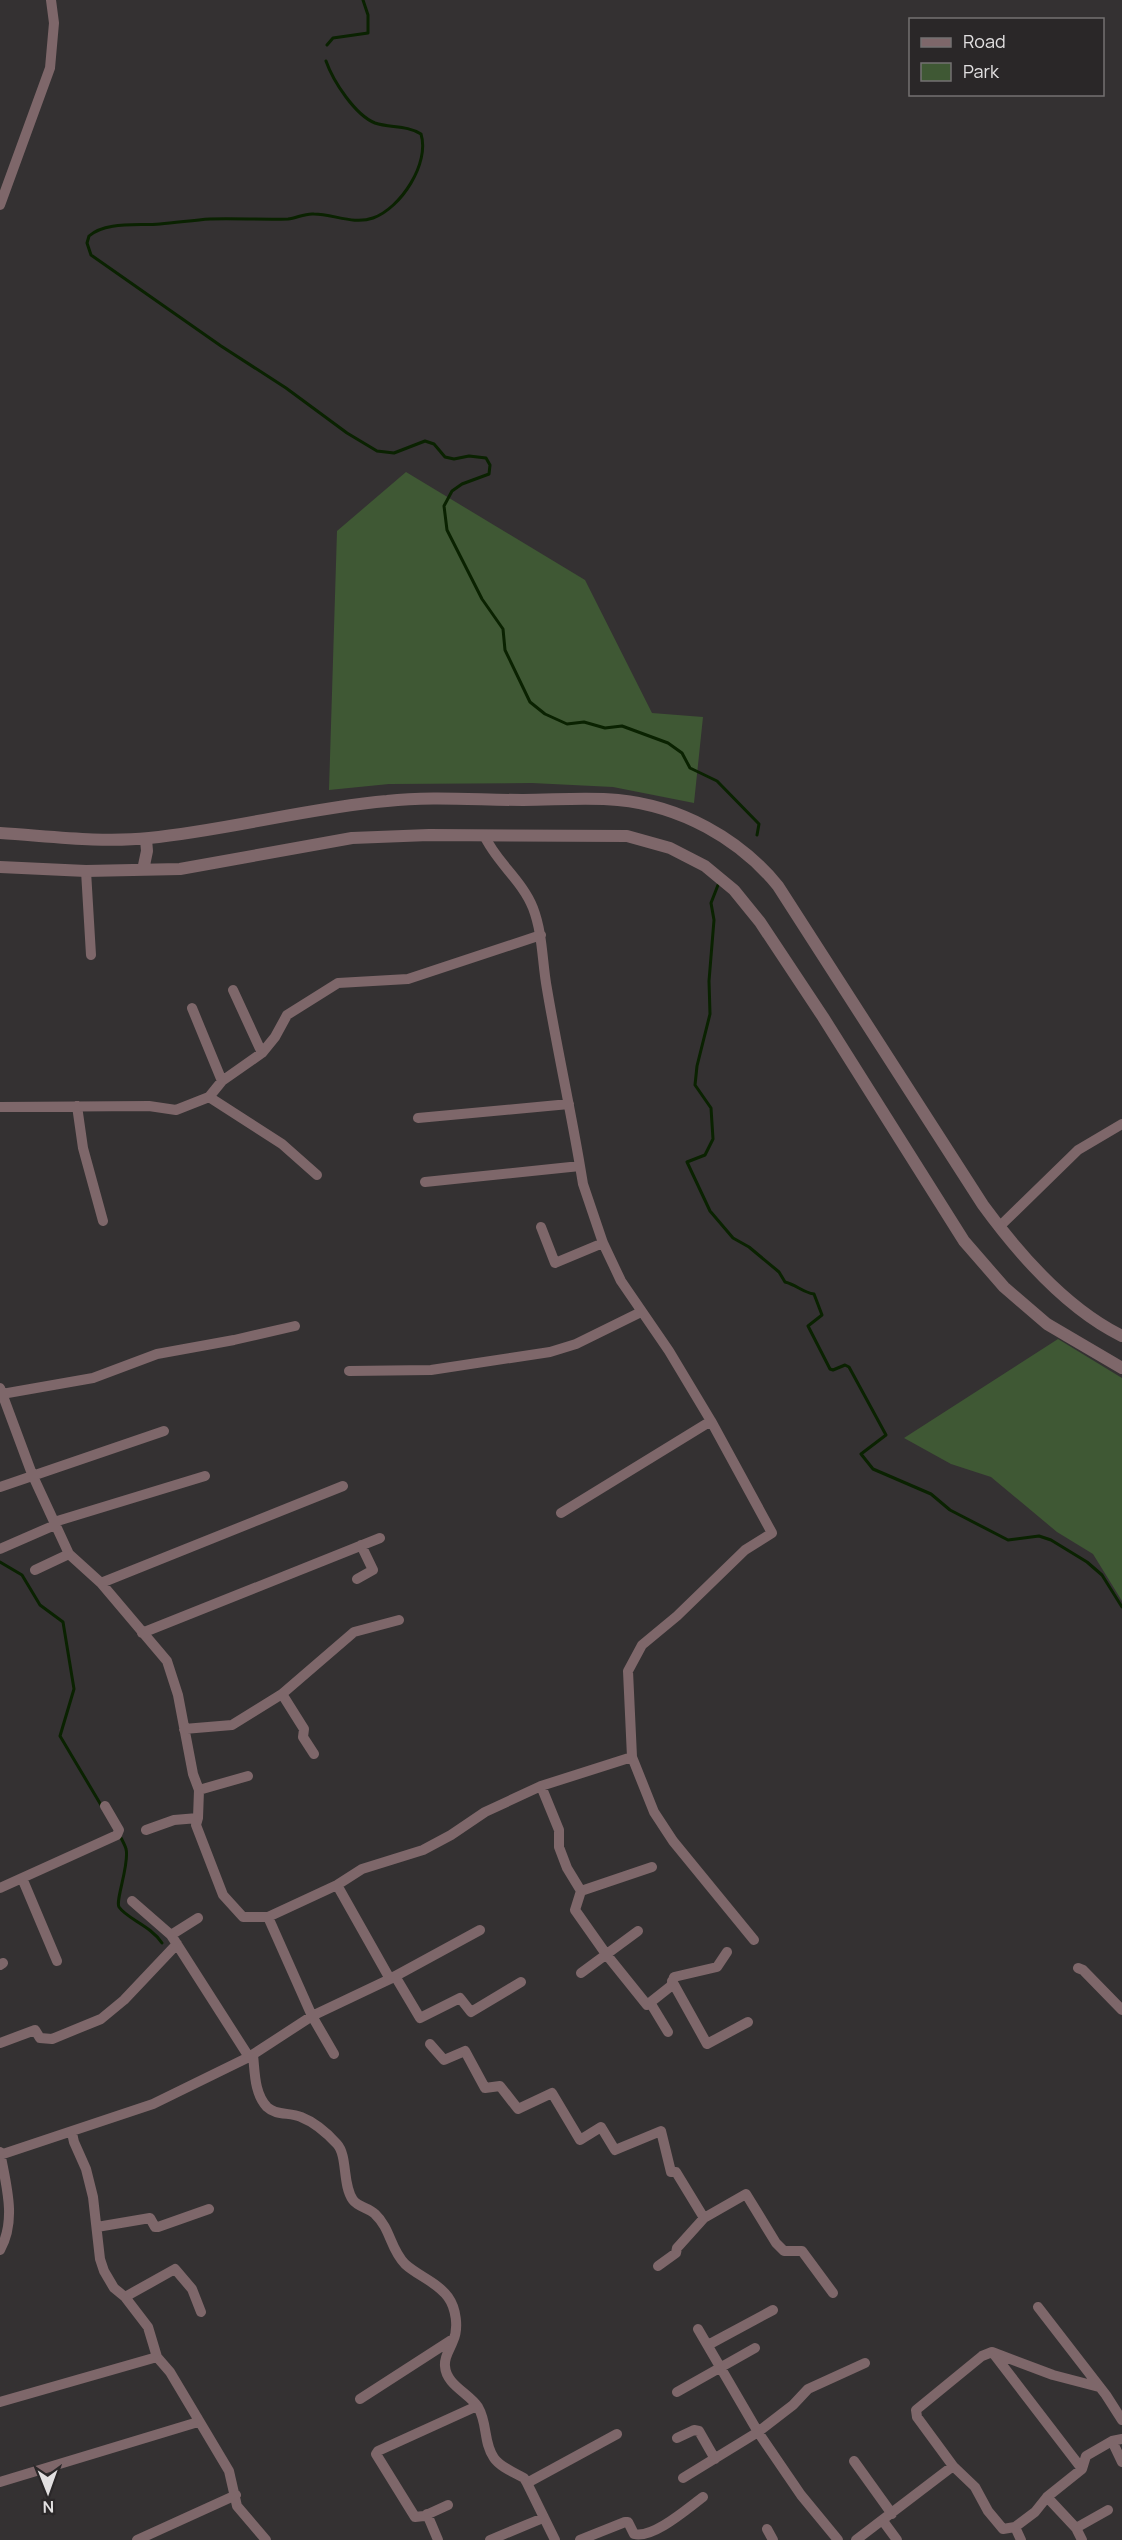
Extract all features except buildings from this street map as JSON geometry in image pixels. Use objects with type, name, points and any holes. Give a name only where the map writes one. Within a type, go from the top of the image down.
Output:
[{"type":"street","points":[[0,205],[51,68],[54,22],[51,0]]},
{"type":"street","points":[[0,833],[88,839],[146,839],[226,828],[389,800],[618,800],[659,808],[707,827],[735,844],[760,864],[778,886],[1012,1245],[1058,1291],[1109,1330],[1122,1336]]},
{"type":"street","points":[[484,835],[489,845],[522,887],[533,907],[541,935],[546,988],[583,1184],[603,1243],[621,1281],[669,1351],[711,1421],[772,1533],[745,1550],[677,1616],[642,1645],[628,1671],[632,1757],[654,1812],[673,1842],[754,1940]]},
{"type":"street","points":[[0,867],[86,871],[180,869],[352,838],[484,835],[627,836],[670,848],[705,866],[734,890],[760,922],[823,1017],[964,1241],[1004,1287],[1047,1324],[1122,1368]]},
{"type":"street","points":[[143,870],[147,851],[146,839]]},
{"type":"street","points":[[86,871],[91,956]]},
{"type":"street","points":[[0,1107],[150,1106],[176,1110],[209,1097],[222,1081],[262,1053],[275,1037],[287,1015],[338,983],[408,979],[541,935]]},
{"type":"street","points":[[233,990],[262,1053]]},
{"type":"street","points":[[192,1008],[222,1081]]},
{"type":"street","points":[[209,1097],[282,1144],[317,1175]]},
{"type":"street","points":[[418,1119],[569,1104]]},
{"type":"street","points":[[77,1106],[83,1148],[103,1221]]},
{"type":"street","points":[[999,1227],[1078,1150],[1122,1124]]},
{"type":"street","points":[[425,1182],[580,1166]]},
{"type":"street","points":[[541,1227],[555,1263],[603,1243]]},
{"type":"street","points":[[349,1371],[431,1371],[550,1352],[576,1344],[642,1312]]},
{"type":"street","points":[[295,1326],[157,1354],[93,1378],[1,1391],[32,1474],[69,1554],[101,1584],[167,1661],[178,1695],[193,1774],[199,1790],[196,1825],[224,1895],[243,1917],[268,1917],[337,1885],[362,1869],[423,1850],[451,1835],[485,1812],[541,1786],[632,1757]]},
{"type":"street","points":[[561,1514],[711,1421]]},
{"type":"street","points":[[0,1487],[32,1474],[164,1431]]},
{"type":"street","points":[[0,1549],[55,1523],[205,1476]]},
{"type":"street","points":[[101,1584],[343,1486]]},
{"type":"street","points":[[142,1633],[380,1538]]},
{"type":"street","points":[[357,1579],[373,1570],[362,1545]]},
{"type":"street","points":[[35,1570],[69,1554]]},
{"type":"street","points":[[184,1730],[230,1726],[282,1694],[354,1632],[399,1620]]},
{"type":"street","points":[[282,1694],[304,1729],[303,1737],[314,1754]]},
{"type":"street","points":[[199,1790],[248,1776]]},
{"type":"street","points":[[541,1786],[559,1830],[559,1847],[567,1868],[581,1892],[575,1910],[606,1954],[647,2005],[651,2004],[668,2032]]},
{"type":"street","points":[[0,1888],[117,1835],[119,1830],[105,1806]]},
{"type":"street","points":[[146,1830],[174,1820],[198,1818]]},
{"type":"street","points":[[581,1892],[652,1866]]},
{"type":"street","points":[[22,1878],[57,1961]]},
{"type":"street","points":[[337,1885],[392,1978],[420,2018],[460,1998],[470,2013],[521,1982]]},
{"type":"street","points":[[132,1901],[174,1939],[251,2056],[257,2089],[267,2107],[276,2112],[308,2120],[317,2125],[339,2146],[348,2191],[353,2201],[375,2213],[388,2230],[394,2252],[448,2297],[455,2312],[455,2338],[446,2354],[445,2368],[452,2384],[477,2406],[485,2422],[486,2444],[495,2461],[524,2478],[555,2540]]},
{"type":"street","points":[[268,1917],[312,2016],[334,2054]]},
{"type":"street","points":[[0,2043],[35,2030],[40,2038],[52,2039],[101,2019],[124,2000],[174,1939],[198,1918]]},
{"type":"street","points":[[0,2250],[7,2238],[10,2216],[0,2154],[72,2133],[153,2104],[251,2056],[312,2016],[392,1978],[480,1930]]},
{"type":"street","points":[[581,1973],[638,1931]]},
{"type":"street","points":[[647,2005],[671,1986],[674,1977],[717,1967],[727,1952]]},
{"type":"street","points":[[1078,1968],[1083,1970],[1122,2010]]},
{"type":"street","points":[[672,1981],[707,2044],[748,2022]]},
{"type":"street","points":[[430,2044],[444,2060],[464,2050],[485,2088],[498,2085],[518,2109],[552,2093],[580,2140],[602,2127],[615,2150],[661,2131],[671,2172],[677,2173],[704,2218]]},
{"type":"street","points":[[72,2133],[91,2187],[100,2259],[104,2271],[114,2288],[148,2327],[157,2357],[176,2381],[194,2410],[198,2422],[229,2471],[237,2506],[266,2540]]},
{"type":"street","points":[[658,2266],[676,2253],[704,2218],[746,2194],[749,2195],[776,2243],[784,2251],[802,2251],[833,2293]]},
{"type":"street","points":[[97,2227],[150,2218],[156,2228],[209,2209]]},
{"type":"street","points":[[125,2298],[175,2269],[192,2289],[201,2312]]},
{"type":"street","points":[[1038,2307],[1122,2420]]},
{"type":"street","points":[[708,2345],[773,2310]]},
{"type":"street","points":[[699,2329],[758,2432],[801,2495],[838,2540]]},
{"type":"street","points":[[360,2399],[455,2338]]},
{"type":"street","points":[[677,2392],[755,2348]]},
{"type":"street","points":[[1099,2387],[1053,2375],[992,2352],[982,2356],[915,2412],[953,2466],[975,2487],[1001,2535],[1035,2512],[1047,2497],[1082,2469],[1086,2456],[1117,2440],[1122,2462]]},
{"type":"street","points":[[992,2352],[1082,2469]]},
{"type":"street","points":[[0,2402],[157,2357]]},
{"type":"street","points":[[683,2478],[758,2432],[793,2405],[808,2389],[865,2363]]},
{"type":"street","points":[[448,2505],[415,2517],[376,2454],[378,2451],[477,2406]]},
{"type":"street","points":[[0,2482],[198,2422]]},
{"type":"street","points":[[676,2438],[694,2430],[699,2431],[715,2459]]},
{"type":"street","points":[[527,2483],[616,2434]]},
{"type":"street","points":[[854,2461],[897,2540]]},
{"type":"street","points":[[856,2540],[953,2466]]},
{"type":"street","points":[[137,2540],[236,2495]]},
{"type":"street","points":[[580,2540],[628,2522],[634,2534],[640,2535],[660,2527],[703,2497]]},
{"type":"street","points":[[1047,2497],[1076,2528],[1082,2540]]},
{"type":"street","points":[[1076,2528],[1108,2510]]},
{"type":"street","points":[[427,2514],[438,2540]]},
{"type":"street","points":[[490,2540],[543,2518]]},
{"type":"street","points":[[1015,2527],[1022,2540]]},
{"type":"street","points":[[766,2529],[773,2540]]},
{"type":"green space","points":[[406,472],[585,580],[652,713],[703,717],[694,803],[613,787],[532,783],[389,784],[329,790],[337,531]]},
{"type":"green space","points":[[1058,1339],[1122,1378],[1122,1601],[1093,1554],[1057,1532],[991,1477],[951,1464],[904,1438]]},
{"type":"waterway","points":[[327,45],[333,38],[368,33],[368,15],[363,0]]},
{"type":"waterway","points":[[326,61],[346,96],[367,119],[381,125],[410,129],[421,134],[423,146],[417,171],[403,195],[394,205],[383,213],[366,220],[311,214],[288,219],[210,219],[113,226],[96,231],[89,236],[87,243],[91,255],[221,346],[286,388],[347,433],[377,451],[394,453],[425,441],[434,444],[445,457],[486,458],[490,465],[489,474],[462,484],[452,491],[444,506],[447,530],[482,599],[503,629],[505,650],[530,702],[545,714],[567,724],[584,722],[605,728],[622,726],[668,743],[682,753],[690,768],[717,781],[759,824],[757,835]]},
{"type":"waterway","points":[[718,885],[711,903],[714,920],[709,981],[710,1014],[697,1066],[695,1085],[711,1108],[713,1139],[705,1155],[687,1162],[710,1211],[733,1238],[749,1247],[779,1272],[785,1282],[814,1294],[822,1315],[808,1326],[830,1369],[845,1365],[849,1367],[886,1435],[861,1454],[873,1469],[931,1494],[950,1510],[1008,1540],[1039,1536],[1051,1540],[1087,1562],[1102,1575],[1122,1607]]},
{"type":"waterway","points":[[0,1562],[22,1575],[40,1605],[63,1622],[74,1689],[60,1736],[101,1805]]},
{"type":"waterway","points":[[120,1836],[126,1847],[127,1855],[119,1907],[151,1931],[162,1943]]}]
